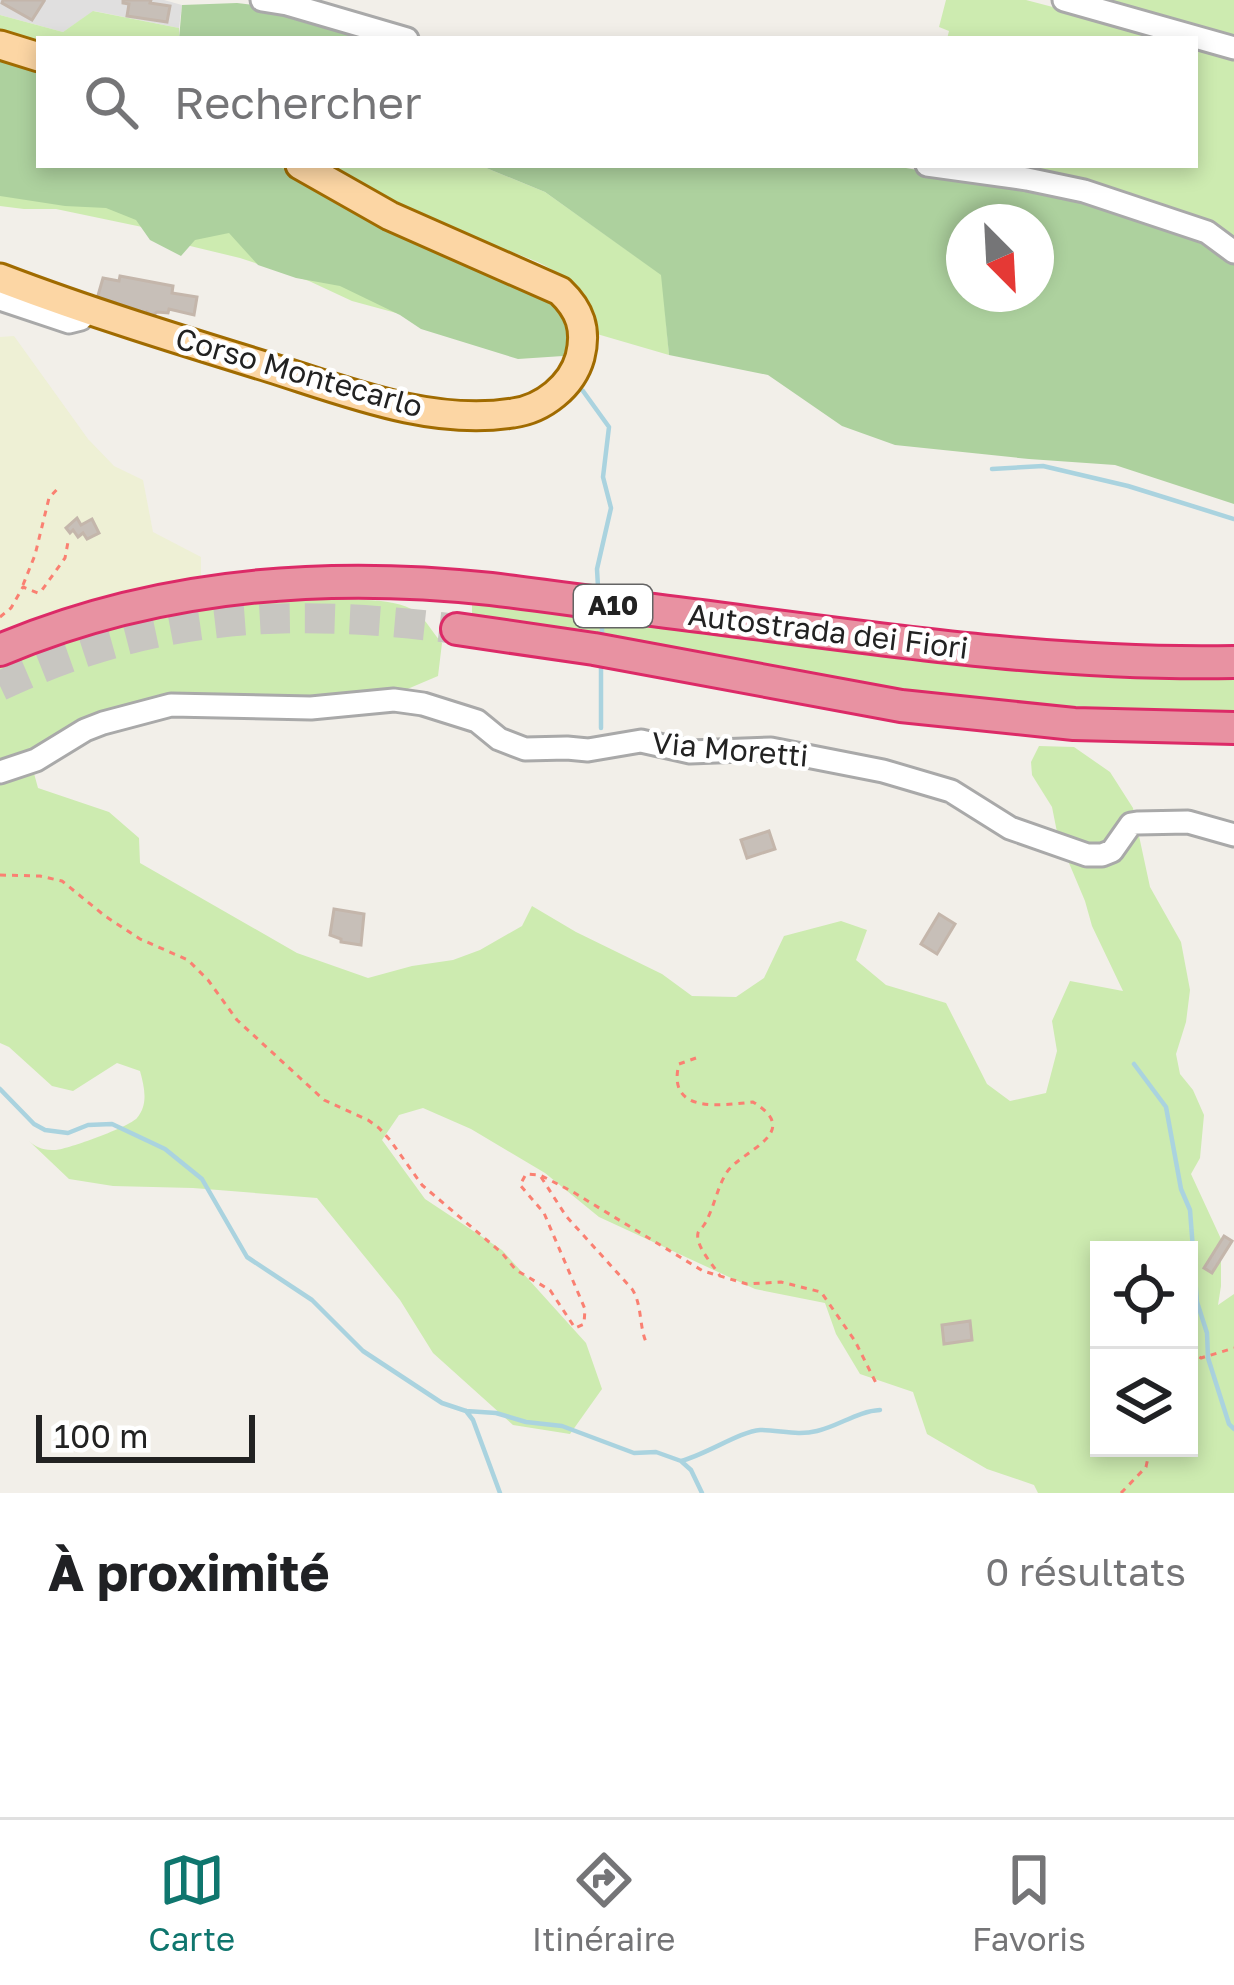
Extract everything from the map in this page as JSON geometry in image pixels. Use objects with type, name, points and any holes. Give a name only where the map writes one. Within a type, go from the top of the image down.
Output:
[{"type":"highway","name":"Autostrada dei Fiori","points":[[0,650],[140,603],[268,584],[344,582],[490,589],[1042,657],[1234,662]]},
{"type":"highway","name":"Autostrada dei Fiori","points":[[457,628],[901,706],[1074,724],[1234,728]]},
{"type":"main road","points":[[0,45],[36,56]]},
{"type":"main road","name":"Corso Montecarlo","points":[[0,278],[87,311],[387,404],[487,416],[528,410],[563,386],[577,366],[584,336],[578,311],[560,291],[390,216],[306,168]]},
{"type":"street","points":[[262,0],[397,36]]},
{"type":"street","points":[[1064,0],[1192,36]]},
{"type":"street","points":[[1198,38],[1234,48]]},
{"type":"street","points":[[948,168],[1084,191],[1207,232],[1234,252]]},
{"type":"street","points":[[0,299],[69,322],[81,319],[87,311]]},
{"type":"street","name":"Via Moretti","points":[[0,772],[36,760],[85,730],[171,705],[311,708],[394,700],[477,721],[500,739],[525,749],[588,750],[641,741],[690,752],[771,749],[884,771],[951,791],[1010,828],[1087,855],[1112,850],[1131,824],[1137,823],[1188,822],[1234,835]]},
{"type":"path","points":[[0,617],[23,586],[49,498],[60,486]]},
{"type":"path","points":[[23,586],[38,593],[42,590],[58,571],[68,542]]},
{"type":"path","points":[[0,875],[62,881],[123,928],[188,960],[250,1033],[324,1100],[379,1128],[422,1185],[516,1270],[550,1290],[575,1328],[586,1318],[544,1213],[520,1185],[526,1174],[540,1175],[573,1192],[703,1271],[747,1284],[797,1285],[821,1292],[855,1341],[877,1385]]},
{"type":"path","points":[[696,1058],[679,1064],[676,1076],[682,1093],[701,1106],[753,1102],[772,1121],[772,1132],[764,1142],[728,1172],[698,1234],[698,1242],[721,1278]]},
{"type":"path","points":[[540,1175],[566,1216],[632,1289],[646,1342]]},
{"type":"path","points":[[1198,1356],[1234,1348]]},
{"type":"path","points":[[1121,1493],[1146,1467],[1148,1457]]},
{"type":"shaded area","points":[[0,0],[164,0],[182,5],[179,28],[94,11],[63,32],[0,15]]},
{"type":"green space","points":[[946,0],[1026,0],[1164,36],[948,36],[949,31],[939,27]]},
{"type":"green space","points":[[1093,0],[1234,0],[1234,38]]},
{"type":"green space","points":[[182,5],[272,7],[368,36],[179,36]]},
{"type":"green space","points":[[93,11],[179,28],[179,36],[36,36],[36,43],[0,31],[0,15],[63,32]]},
{"type":"green space","points":[[1198,46],[1234,58],[1234,242],[1223,237],[1217,225],[993,168],[1198,168]]},
{"type":"green space","points":[[0,55],[36,168],[486,168],[545,192],[662,275],[669,355],[597,334],[591,313],[569,282],[538,262],[481,242],[411,317],[352,301],[309,281],[186,245],[147,228],[56,209],[0,206]]},
{"type":"green space","points":[[0,58],[36,69],[36,168],[282,168],[326,194],[556,304],[567,329],[567,343],[563,356],[518,359],[421,329],[340,286],[258,265],[229,233],[195,240],[181,256],[150,240],[136,220],[106,208],[0,196]]},
{"type":"green space","points":[[486,168],[906,168],[1076,198],[1204,244],[1234,262],[1234,504],[1115,465],[895,445],[842,426],[768,375],[669,355],[661,275],[545,192]]},
{"type":"green space","points":[[14,336],[88,439],[114,466],[143,480],[153,532],[201,557],[201,580],[0,641],[0,337]]},
{"type":"green space","points":[[307,596],[406,606],[420,615],[442,643],[438,676],[391,696],[129,708],[32,766],[38,788],[109,812],[139,838],[140,863],[297,953],[368,978],[480,950],[522,926],[532,906],[662,974],[692,996],[736,997],[764,978],[784,936],[841,921],[867,930],[856,960],[886,985],[946,1003],[987,1084],[1010,1101],[1046,1093],[1057,1051],[1052,1021],[1070,981],[1123,991],[1092,926],[1058,837],[1052,807],[1032,775],[1031,762],[1039,746],[1074,747],[1110,772],[1133,808],[1150,887],[1181,942],[1190,990],[1176,1054],[1180,1074],[1204,1115],[1200,1158],[1191,1174],[1221,1239],[1218,1305],[1234,1294],[1234,1493],[1038,1493],[1034,1485],[987,1469],[927,1434],[913,1392],[860,1374],[836,1334],[825,1303],[755,1289],[599,1217],[545,1173],[471,1129],[423,1108],[399,1115],[382,1140],[425,1199],[502,1250],[586,1343],[602,1389],[570,1434],[513,1425],[433,1353],[400,1300],[317,1198],[113,1186],[69,1179],[29,1141],[56,1150],[123,1127],[141,1113],[144,1089],[140,1071],[117,1063],[73,1091],[52,1086],[0,1043],[0,667],[108,626],[166,618],[225,602],[278,603]]},
{"type":"green space","points":[[472,602],[1234,676],[1234,715],[1071,711],[959,699],[472,620]]},
{"type":"building","points":[[3,0],[42,0],[44,1],[32,20]]},
{"type":"building","points":[[123,0],[170,6],[167,22],[127,16],[129,4]]},
{"type":"building","points":[[120,276],[173,286],[172,293],[197,297],[194,315],[169,309],[152,316],[113,308],[115,303],[97,299],[103,278],[119,281]]},
{"type":"building","points":[[77,518],[81,525],[92,519],[99,533],[87,539],[83,533],[78,537],[73,530],[70,533],[66,528]]},
{"type":"building","points":[[769,831],[775,849],[747,858],[741,840]]},
{"type":"building","points":[[334,909],[364,914],[361,945],[330,935]]},
{"type":"building","points":[[939,914],[955,924],[937,954],[921,944]]},
{"type":"building","points":[[1224,1236],[1232,1241],[1212,1273],[1204,1268]]},
{"type":"building","points":[[970,1321],[972,1340],[944,1344],[942,1325]]},
{"type":"waterway","points":[[583,391],[609,427],[603,477],[611,508],[597,569],[598,587]]},
{"type":"waterway","points":[[992,469],[1043,466],[1234,519]]},
{"type":"waterway","points":[[602,615],[602,637]]},
{"type":"waterway","points":[[601,666],[601,728]]},
{"type":"waterway","points":[[1134,1064],[1166,1107],[1181,1189],[1190,1210],[1197,1302],[1207,1333],[1208,1358],[1234,1429]]},
{"type":"waterway","points":[[0,1089],[45,1130],[68,1133],[88,1125],[112,1124],[165,1149],[202,1179],[247,1257],[312,1300],[363,1351],[442,1403],[562,1426],[634,1453],[656,1452],[681,1461],[702,1493]]},
{"type":"waterway","points":[[681,1461],[752,1431],[810,1432],[880,1410]]},
{"type":"waterway","points":[[466,1411],[500,1493]]},
{"type":"tunnel","points":[[0,686],[114,643],[224,622],[337,619],[457,629]]}]
